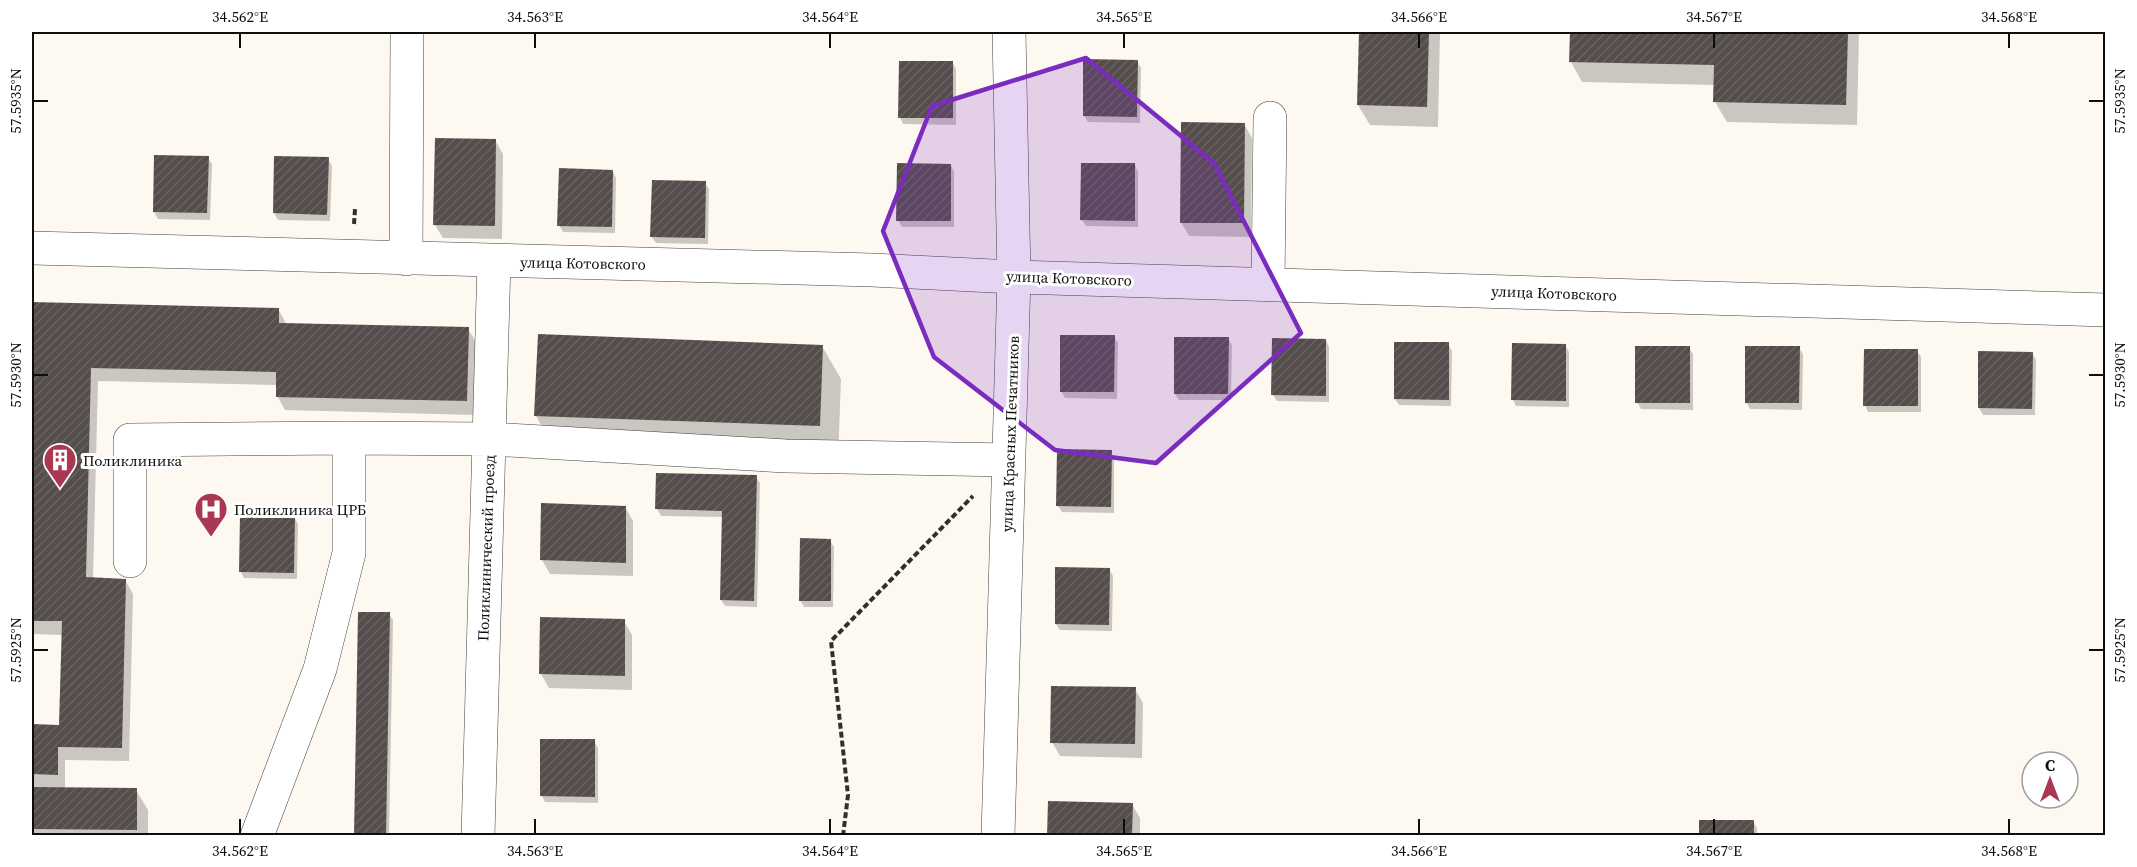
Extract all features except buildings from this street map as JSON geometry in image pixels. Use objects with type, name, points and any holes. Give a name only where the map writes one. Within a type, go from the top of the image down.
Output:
[{"type":"street","points":[[406,259],[407,32]]},
{"type":"street","name":"улица Красных Печатников","points":[[998,836],[1014,277],[1010,32]]},
{"type":"street","points":[[1268,284],[1270,118]]},
{"type":"street","name":"улица Котовского","points":[[32,248],[872,270],[1014,277],[2106,310]]},
{"type":"street","name":"Поликлинический проезд","points":[[478,836],[494,261]]},
{"type":"street","points":[[257,836],[320,669],[349,553],[349,438]]},
{"type":"street","points":[[130,561],[130,440],[489,439],[786,456],[1009,460]]},
{"type":"path","points":[[843,836],[848,795],[831,641],[1009,460]]},
{"type":"highlighted area","points":[[1086,58],[1214,163],[1301,333],[1156,463],[1055,450],[934,357],[883,231],[932,106]]},
{"type":"place","name":"Поликлиника","points":[[60,489]]},
{"type":"place","name":"Поликлиника ЦРБ","points":[[211,538]]}]
